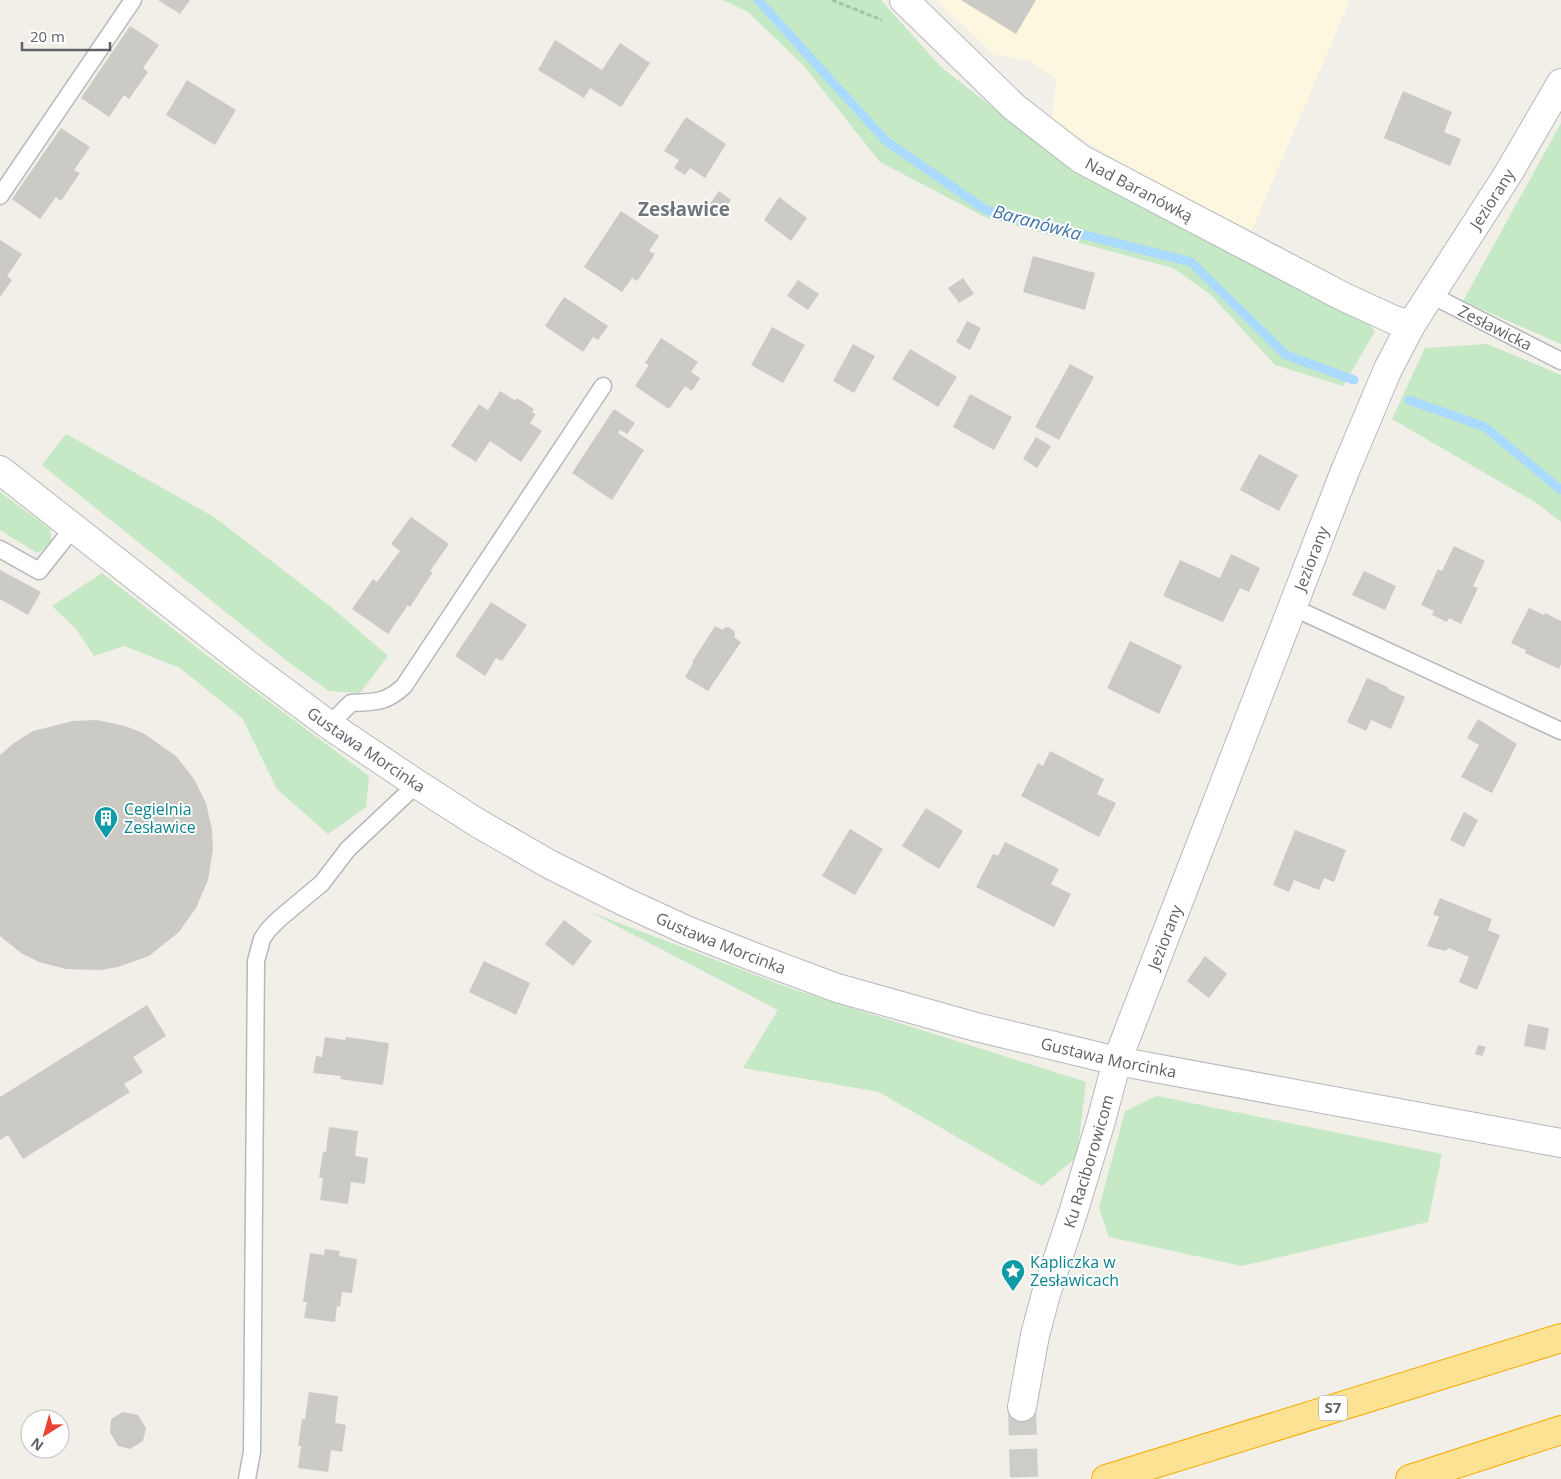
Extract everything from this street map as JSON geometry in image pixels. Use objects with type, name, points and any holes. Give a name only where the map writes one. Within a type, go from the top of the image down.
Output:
[{"type":"highway","name":"S7","points":[[1106,1479],[1561,1338]]},
{"type":"highway","points":[[1410,1479],[1561,1430]]},
{"type":"street","name":"Nad Baranówką","points":[[904,0],[1014,107],[1081,159],[1342,296],[1394,320],[1411,325]]},
{"type":"street","name":"Jeziorany","points":[[1117,1061],[1292,607],[1388,369],[1411,325],[1508,174],[1561,83]]},
{"type":"street","name":"Gustawa Morcinka","points":[[0,470],[247,664],[416,784],[476,822],[566,872],[650,914],[754,957],[837,988],[976,1027],[1117,1061],[1561,1143]]},
{"type":"street","name":"Ku Raciborowicom","points":[[1022,1407],[1035,1335],[1046,1294],[1076,1204],[1117,1061]]},
{"type":"lane","points":[[0,196],[133,0]]},
{"type":"lane","name":"Zesławicka","points":[[1431,295],[1561,361]]},
{"type":"lane","points":[[329,724],[351,703],[378,702],[394,696],[404,686],[603,386]]},
{"type":"lane","points":[[0,549],[39,571],[72,528]]},
{"type":"lane","points":[[1292,607],[1561,731]]},
{"type":"lane","points":[[247,1479],[252,1452],[256,981],[258,951],[262,939],[268,930],[322,882],[348,849],[416,784]]},
{"type":"shaded area","points":[[936,0],[1350,0],[1248,239],[1052,121],[1056,79],[1029,61],[995,55]]},
{"type":"green space","points":[[723,0],[881,0],[940,66],[1073,171],[1319,299],[1361,315],[1375,331],[1343,386],[1275,365],[1211,295],[1173,268],[987,218],[880,162],[803,65],[748,12]]},
{"type":"green space","points":[[1561,123],[1561,344],[1463,301]]},
{"type":"green space","points":[[1487,344],[1561,375],[1561,522],[1538,504],[1392,419],[1425,348]]},
{"type":"green space","points":[[66,434],[214,517],[330,606],[388,656],[360,693],[329,691],[287,661],[42,465]]},
{"type":"green space","points":[[0,492],[50,529],[52,544],[37,553],[0,530]]},
{"type":"green space","points":[[102,573],[205,654],[369,776],[366,807],[328,834],[277,789],[242,718],[180,668],[124,646],[94,656],[76,629],[52,606]]},
{"type":"green space","points":[[590,912],[795,990],[1086,1082],[1077,1157],[1042,1186],[879,1092],[743,1068],[778,1010]]},
{"type":"green space","points":[[1157,1096],[1442,1154],[1428,1222],[1242,1266],[1109,1237],[1099,1208],[1125,1111]]},
{"type":"building","points":[[158,0],[190,0],[180,14]]},
{"type":"building","points":[[961,0],[1036,0],[1016,34]]},
{"type":"building","points":[[130,26],[159,45],[143,68],[148,72],[129,99],[124,95],[109,117],[81,98]]},
{"type":"building","points":[[555,40],[602,70],[620,43],[650,63],[621,107],[590,88],[584,98],[538,70]]},
{"type":"building","points":[[187,80],[236,110],[215,145],[166,115]]},
{"type":"building","points":[[1403,91],[1452,112],[1444,132],[1461,139],[1450,166],[1384,138]]},
{"type":"building","points":[[686,117],[726,144],[705,178],[690,168],[685,175],[674,168],[679,160],[664,151]]},
{"type":"building","points":[[61,128],[90,147],[74,170],[80,173],[61,201],[56,197],[40,219],[12,199]]},
{"type":"building","points":[[719,191],[731,200],[718,217],[707,208]]},
{"type":"building","points":[[779,197],[807,218],[791,241],[764,220]]},
{"type":"building","points":[[621,211],[659,236],[649,251],[655,254],[646,268],[637,281],[632,278],[622,292],[584,267]]},
{"type":"building","points":[[0,240],[22,254],[7,276],[12,280],[0,297]]},
{"type":"building","points":[[1033,256],[1095,273],[1085,310],[1023,292]]},
{"type":"building","points":[[963,278],[974,294],[959,303],[948,288]]},
{"type":"building","points":[[798,280],[819,294],[808,310],[787,296]]},
{"type":"building","points":[[564,297],[608,326],[598,340],[593,337],[583,352],[545,326]]},
{"type":"building","points":[[967,321],[981,328],[970,350],[956,342]]},
{"type":"building","points":[[772,327],[805,345],[783,383],[751,365]]},
{"type":"building","points":[[661,338],[698,362],[691,372],[700,378],[692,391],[685,386],[669,409],[635,386],[649,365],[645,363]]},
{"type":"building","points":[[853,344],[875,356],[854,393],[833,381]]},
{"type":"building","points":[[910,349],[957,377],[938,407],[892,379]]},
{"type":"building","points":[[1070,364],[1094,377],[1059,440],[1035,427]]},
{"type":"building","points":[[500,391],[516,401],[517,398],[534,409],[532,412],[536,414],[530,423],[542,431],[521,462],[490,441],[476,462],[451,446],[479,404],[488,410]]},
{"type":"building","points":[[970,394],[1012,417],[994,450],[953,427]]},
{"type":"building","points":[[614,409],[635,423],[627,434],[620,430],[618,433],[644,450],[612,500],[572,473]]},
{"type":"building","points":[[1036,437],[1051,446],[1037,468],[1023,459]]},
{"type":"building","points":[[1259,454],[1298,475],[1279,511],[1240,490]]},
{"type":"building","points":[[411,517],[449,544],[430,571],[433,572],[410,607],[408,605],[388,634],[352,609],[373,579],[377,582],[400,551],[391,544]]},
{"type":"building","points":[[1454,546],[1485,561],[1473,586],[1478,588],[1461,624],[1449,618],[1447,622],[1432,615],[1434,611],[1421,605],[1438,569],[1442,571]]},
{"type":"building","points":[[1231,554],[1260,568],[1249,592],[1240,588],[1223,622],[1163,596],[1180,560],[1220,578]]},
{"type":"building","points":[[0,570],[41,592],[28,615],[0,599]]},
{"type":"building","points":[[1364,571],[1396,586],[1385,610],[1352,595]]},
{"type":"building","points":[[491,602],[527,625],[502,661],[496,658],[485,676],[455,656]]},
{"type":"building","points":[[1529,608],[1561,621],[1561,664],[1559,669],[1525,653],[1526,650],[1511,643]]},
{"type":"building","points":[[715,626],[723,630],[729,627],[734,631],[734,637],[741,642],[708,691],[685,677],[692,662]]},
{"type":"building","points":[[1130,641],[1182,666],[1159,714],[1107,688]]},
{"type":"building","points":[[1367,678],[1405,697],[1391,729],[1371,720],[1366,731],[1347,722]]},
{"type":"building","points":[[1478,719],[1517,744],[1492,793],[1461,777],[1479,745],[1467,738]]},
{"type":"building","name":"Cegielnia Zesławice","points":[[97,720],[125,726],[143,733],[176,756],[194,779],[206,803],[212,830],[213,849],[208,880],[196,908],[179,932],[149,956],[118,967],[101,970],[66,969],[39,962],[21,953],[0,936],[0,755],[33,731],[73,721]]},
{"type":"building","points":[[1050,751],[1104,779],[1097,794],[1116,803],[1099,837],[1021,796],[1038,763],[1043,766]]},
{"type":"building","points":[[926,808],[963,831],[939,869],[902,846]]},
{"type":"building","points":[[1464,812],[1478,820],[1464,847],[1450,840]]},
{"type":"building","points":[[850,829],[883,849],[855,895],[822,876]]},
{"type":"building","points":[[1295,830],[1346,850],[1334,882],[1324,878],[1319,890],[1294,880],[1289,892],[1273,885]]},
{"type":"building","points":[[1005,842],[1059,869],[1051,884],[1071,894],[1054,927],[976,887],[993,854],[998,856]]},
{"type":"building","points":[[1440,898],[1492,919],[1488,930],[1500,935],[1477,990],[1459,982],[1469,957],[1449,948],[1445,951],[1427,946],[1439,917],[1433,914]]},
{"type":"building","points":[[564,920],[592,941],[573,966],[545,944]]},
{"type":"building","points":[[1205,956],[1227,974],[1209,998],[1187,981]]},
{"type":"building","points":[[484,961],[530,983],[516,1015],[469,992]]},
{"type":"building","points":[[147,1005],[166,1036],[133,1057],[143,1072],[124,1084],[130,1092],[23,1159],[8,1135],[0,1140],[0,1097]]},
{"type":"building","points":[[1528,1024],[1549,1028],[1545,1050],[1524,1046]]},
{"type":"building","points":[[325,1037],[345,1040],[346,1037],[389,1043],[383,1085],[340,1079],[341,1076],[313,1073],[316,1056],[322,1057]]},
{"type":"building","points":[[1478,1045],[1486,1047],[1482,1056],[1475,1054]]},
{"type":"building","points":[[329,1127],[358,1131],[355,1156],[368,1158],[365,1184],[351,1182],[348,1204],[320,1200],[323,1178],[319,1178],[323,1152],[326,1152]]},
{"type":"building","points":[[325,1249],[340,1251],[339,1256],[357,1259],[352,1293],[342,1292],[340,1307],[337,1306],[335,1322],[304,1318],[307,1302],[303,1302],[310,1253],[324,1255]]},
{"type":"building","points":[[309,1392],[338,1396],[335,1423],[346,1425],[342,1452],[331,1450],[328,1472],[298,1468],[301,1446],[298,1446]]},
{"type":"building","points":[[123,1412],[138,1415],[146,1428],[143,1441],[130,1449],[118,1446],[110,1432],[111,1419]]},
{"type":"waterway","name":"Baranówka","points":[[758,0],[886,141],[986,210],[1191,262],[1286,355],[1354,380]]},
{"type":"waterway","name":"Baranówka","points":[[1409,400],[1485,427],[1561,490]]},
{"type":"tunnel","points":[[1022,1407],[1024,1479]]},
{"type":"place","name":"Cegielnia Zesławice","points":[[106,839]]},
{"type":"place","name":"Kapliczka w Zesławicach","points":[[1013,1292]]},
{"type":"district","name":"Zesławice","points":[[684,209]]}]
